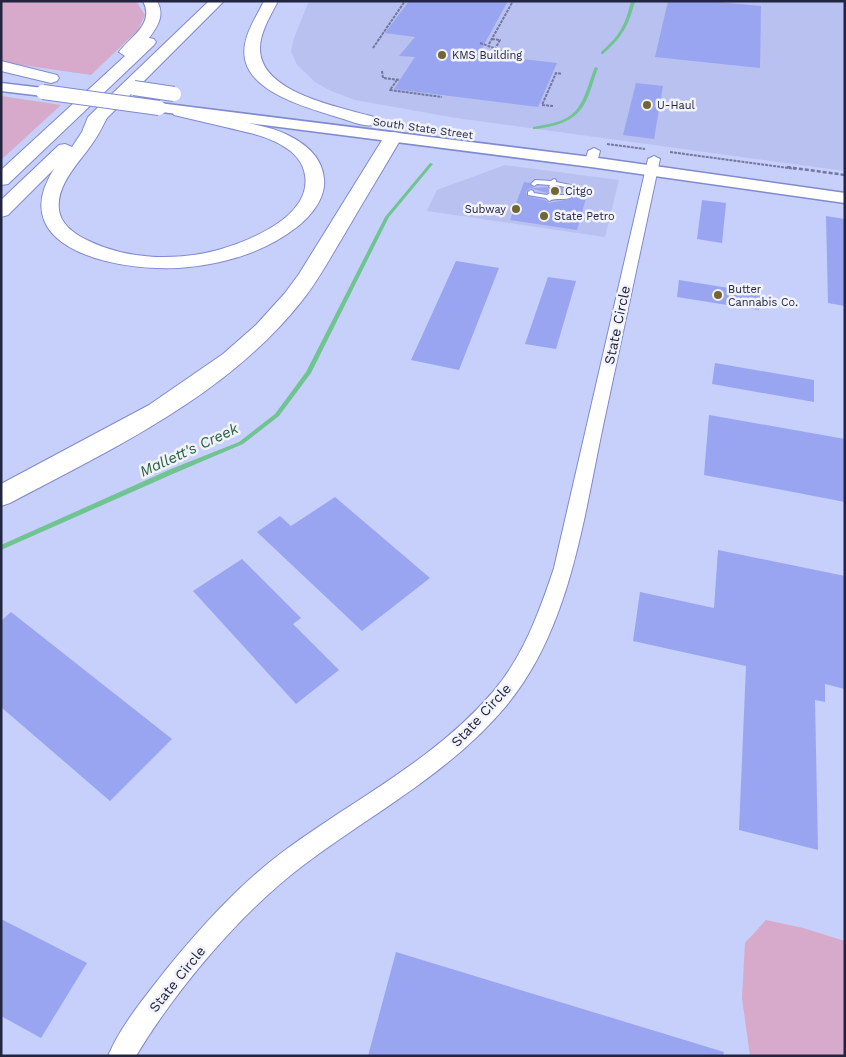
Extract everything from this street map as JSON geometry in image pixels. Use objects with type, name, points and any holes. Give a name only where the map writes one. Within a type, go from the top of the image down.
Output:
[{"type":"highway","points":[[1,171],[135,44],[152,21],[154,10],[150,1]]},
{"type":"highway","points":[[1,211],[217,1]]},
{"type":"highway","points":[[271,1],[252,46],[255,67],[274,86],[294,96],[368,120]]},
{"type":"highway","points":[[1,180],[164,27]]},
{"type":"highway","points":[[1,66],[60,79]]},
{"type":"highway","points":[[100,116],[86,141],[61,172],[51,193],[49,208],[52,220],[64,235],[80,246],[99,254],[128,260],[162,262],[191,260],[244,248],[271,237],[290,225],[305,209],[315,190],[316,174],[310,160],[288,141],[270,133],[177,102]]},
{"type":"highway","points":[[1,496],[108,438],[176,398],[233,358],[265,330],[294,297],[393,137]]},
{"type":"main road","points":[[1,71],[60,79]]},
{"type":"main road","name":"South State Street","points":[[88,82],[177,102],[393,137],[597,152]]},
{"type":"main road","name":"South State Street","points":[[1,87],[159,108],[193,96]]},
{"type":"main road","name":"South State Street","points":[[261,106],[652,160],[845,184]]},
{"type":"main road","points":[[368,120],[392,132],[393,137]]},
{"type":"main road","name":"South State Street","points":[[652,160],[845,198]]},
{"type":"street","name":"State Circle","points":[[121,1056],[140,1024],[198,952],[263,882],[306,849],[440,758],[500,698],[531,654],[550,612],[569,543],[652,160]]},
{"type":"lane","points":[[534,184],[535,182],[573,187],[572,190]]},
{"type":"lane","points":[[531,192],[530,194],[549,197],[569,199],[570,197]]},
{"type":"path","points":[[372,48],[405,1]]},
{"type":"path","points":[[489,44],[513,1]]},
{"type":"path","points":[[492,39],[500,40],[495,49]]},
{"type":"path","points":[[480,43],[489,44],[495,49],[502,51],[499,56]]},
{"type":"path","points":[[382,72],[383,78],[398,80],[390,90],[442,97]]},
{"type":"path","points":[[551,102],[553,106],[542,105],[556,73],[562,74]]},
{"type":"path","points":[[597,152],[652,160]]},
{"type":"path","points":[[670,152],[845,175]]},
{"type":"shaded area","points":[[1,1],[136,1],[145,15],[138,30],[91,75],[1,62]]},
{"type":"shaded area","points":[[309,1],[845,1],[845,171],[456,118],[355,100],[331,91],[315,82],[297,65],[291,51],[294,38]]},
{"type":"shaded area","points":[[1,96],[61,105],[1,160]]},
{"type":"shaded area","points":[[505,165],[619,180],[605,237],[427,211],[437,190]]},
{"type":"shaded area","points":[[766,920],[803,928],[845,941],[845,1056],[750,1056],[742,998],[745,943]]},
{"type":"building","name":"KMS Building","points":[[409,1],[508,1],[481,50],[524,55],[522,59],[557,63],[538,107],[394,89],[415,57],[399,56],[415,37],[385,33]]},
{"type":"building","points":[[668,1],[706,1],[761,6],[760,68],[655,57]]},
{"type":"building","points":[[636,83],[663,86],[654,139],[623,135]]},
{"type":"building","points":[[524,182],[530,183],[533,188],[547,187],[551,191],[556,187],[567,189],[571,194],[577,190],[588,191],[577,230],[510,220]],"holes":[[[530,188],[547,193],[551,191],[573,195],[574,198],[549,203],[545,200],[527,196],[526,192]]]},
{"type":"building","points":[[702,200],[726,203],[722,243],[697,239]]},
{"type":"building","points":[[826,216],[845,219],[845,306],[828,303]]},
{"type":"building","points":[[456,261],[499,268],[459,370],[411,360]]},
{"type":"building","points":[[548,277],[576,281],[556,349],[525,344]]},
{"type":"building","name":"Butter Cannabis Co.","points":[[679,280],[760,293],[759,310],[677,297]]},
{"type":"building","points":[[715,363],[814,380],[814,402],[712,384]]},
{"type":"building","points":[[709,415],[845,439],[845,502],[704,475]]},
{"type":"building","points":[[335,497],[430,578],[362,631],[257,532],[280,516],[291,526]]},
{"type":"building","points":[[718,550],[845,576],[845,689],[825,684],[825,702],[815,700],[818,850],[739,830],[746,666],[633,641],[640,592],[714,608]]},
{"type":"building","points":[[242,559],[301,618],[293,624],[339,670],[296,704],[193,591]]},
{"type":"building","points":[[11,612],[172,739],[110,801],[1,707],[1,621]]},
{"type":"building","points":[[1,919],[87,963],[41,1038],[1,1016]]},
{"type":"building","points":[[396,952],[724,1052],[723,1056],[368,1056]]},
{"type":"waterway","name":"Mallett's Creek","points":[[602,53],[620,36],[633,1]]},
{"type":"waterway","name":"Mallett's Creek","points":[[534,128],[563,121],[578,111],[587,95],[596,68]]},
{"type":"waterway","name":"Mallett's Creek","points":[[1,548],[173,471],[241,443],[277,415],[308,373],[387,217],[431,164]]},
{"type":"place","name":"KMS Building","points":[[442,55]]},
{"type":"place","name":"U-Haul","points":[[647,105]]},
{"type":"place","name":"Citgo","points":[[555,191]]},
{"type":"place","name":"Subway","points":[[516,209]]},
{"type":"place","name":"State Petro","points":[[544,216]]},
{"type":"place","name":"Butter Cannabis Co.","points":[[718,295]]}]
